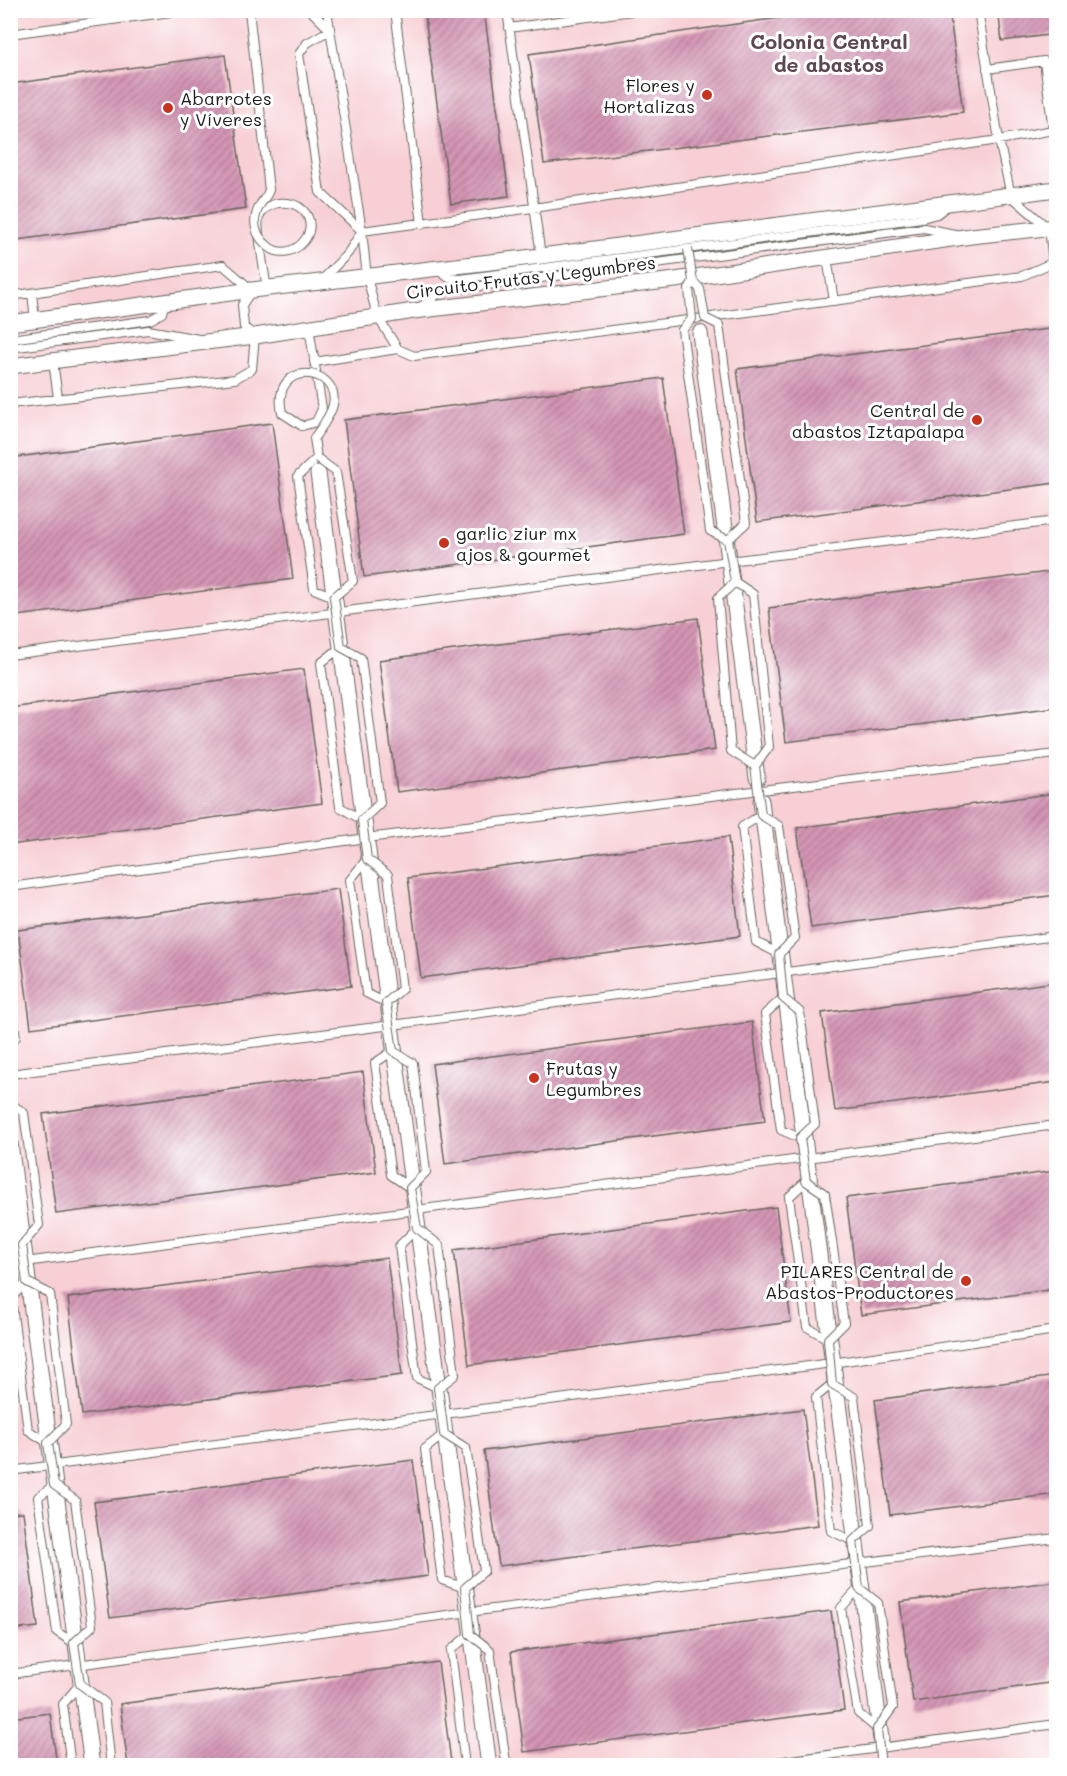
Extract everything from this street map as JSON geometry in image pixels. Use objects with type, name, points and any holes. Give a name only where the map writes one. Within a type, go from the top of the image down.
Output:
[{"type":"street","points":[[10,323],[1056,189]]},
{"type":"street","name":"Circuito Frutas y Legumbres","points":[[10,366],[255,336],[414,311],[675,280],[971,236],[1054,229]]},
{"type":"street","points":[[700,333],[883,1766]]},
{"type":"street","points":[[318,465],[489,1766]]},
{"type":"street","points":[[10,1143],[18,1263],[52,1466],[92,1766]]},
{"type":"lane","points":[[10,34],[185,10]]},
{"type":"lane","points":[[10,404],[235,379],[252,369],[255,336],[244,327],[242,305],[259,290],[259,228],[260,216],[268,206],[285,202],[298,205],[307,214],[310,223],[306,240],[296,249],[285,252],[274,251],[264,243],[257,234],[255,216],[269,190],[249,10]]},
{"type":"lane","points":[[310,10],[330,30]]},
{"type":"lane","points":[[327,10],[362,231],[367,277],[377,316],[398,350]]},
{"type":"lane","points":[[395,10],[422,224]]},
{"type":"lane","points":[[507,10],[541,256]]},
{"type":"lane","points":[[509,28],[639,10]]},
{"type":"lane","points":[[978,10],[999,140],[1011,196],[1054,229],[1056,288]]},
{"type":"lane","points":[[330,30],[307,43],[300,54],[320,192],[362,231],[999,140],[1053,130],[1044,61],[987,69]]},
{"type":"lane","points":[[437,269],[449,278],[460,279],[922,218],[937,214],[948,204]]},
{"type":"lane","points":[[414,311],[442,291],[924,228],[971,236]]},
{"type":"lane","points":[[320,283],[348,253],[362,231]]},
{"type":"lane","points":[[688,249],[693,281],[700,289],[705,318],[719,326],[746,523],[728,540]]},
{"type":"lane","points":[[827,258],[834,301]]},
{"type":"lane","points":[[314,362],[398,350],[414,356],[1022,276],[1055,261]]},
{"type":"lane","points":[[10,296],[223,265],[259,290]]},
{"type":"lane","points":[[693,281],[689,289],[692,320],[682,330],[710,531],[728,540]]},
{"type":"lane","points":[[32,293],[35,320]]},
{"type":"lane","points":[[10,339],[150,320],[162,313],[165,302]]},
{"type":"lane","points":[[309,327],[314,362],[322,409],[316,422],[302,426],[282,413],[280,401],[282,389],[290,378],[299,374],[310,373],[321,378],[327,383],[333,394],[333,406],[314,438],[318,465]]},
{"type":"lane","points":[[10,348],[148,330],[212,341]]},
{"type":"lane","points":[[52,361],[58,398]]},
{"type":"lane","points":[[10,655],[335,604],[729,561],[1056,521]]},
{"type":"lane","points":[[728,540],[735,582],[753,594],[769,747],[755,766],[761,815]]},
{"type":"lane","points":[[735,582],[718,598],[731,751],[755,766]]},
{"type":"lane","points":[[335,604],[341,647]]},
{"type":"lane","points":[[341,647],[361,658],[380,803],[362,820]]},
{"type":"lane","points":[[341,647],[321,663],[340,807],[362,820]]},
{"type":"lane","points":[[10,887],[366,838],[1056,754]]},
{"type":"lane","points":[[761,815],[779,825],[795,938],[778,954]]},
{"type":"lane","points":[[761,815],[742,827],[756,942],[778,954]]},
{"type":"lane","points":[[362,820],[367,859],[388,875],[402,989],[386,1004]]},
{"type":"lane","points":[[367,859],[350,880],[366,993],[386,1004]]},
{"type":"lane","points":[[10,1074],[783,974],[1056,936]]},
{"type":"lane","points":[[778,954],[783,998],[800,1012],[815,1124],[800,1138]]},
{"type":"lane","points":[[783,998],[765,1014],[782,1130],[800,1138]]},
{"type":"lane","points":[[10,1000],[16,1037],[10,1043]]},
{"type":"lane","points":[[386,1004],[393,1051]]},
{"type":"lane","points":[[393,1051],[413,1063],[426,1172],[410,1188]]},
{"type":"lane","points":[[393,1051],[375,1063],[391,1175],[410,1188],[417,1228],[438,1245],[455,1375],[438,1389]]},
{"type":"lane","points":[[10,1103],[24,1113],[39,1226],[22,1245]]},
{"type":"lane","points":[[18,1263],[1056,1125]]},
{"type":"lane","points":[[800,1138],[806,1181],[825,1194],[844,1323],[828,1339]]},
{"type":"lane","points":[[806,1181],[789,1197],[790,1209],[807,1327],[828,1339]]},
{"type":"lane","points":[[417,1228],[399,1246],[417,1378],[438,1389]]},
{"type":"lane","points":[[10,1236],[22,1245],[27,1282]]},
{"type":"lane","points":[[27,1282],[50,1294],[66,1424],[48,1443]]},
{"type":"lane","points":[[27,1282],[11,1298],[28,1430],[48,1443],[54,1485],[75,1500],[92,1626],[74,1643]]},
{"type":"lane","points":[[10,1471],[832,1363],[1056,1330]]},
{"type":"lane","points":[[828,1339],[832,1384]]},
{"type":"lane","points":[[832,1384],[854,1397],[870,1526],[853,1541]]},
{"type":"lane","points":[[832,1384],[816,1397],[831,1531],[853,1541]]},
{"type":"lane","points":[[438,1389],[444,1434],[466,1448],[484,1571],[465,1588]]},
{"type":"lane","points":[[444,1434],[425,1449],[442,1580],[465,1588]]},
{"type":"lane","points":[[54,1485],[38,1497],[57,1632],[74,1643],[80,1684],[104,1702],[111,1766]]},
{"type":"lane","points":[[10,1674],[469,1612],[1056,1538]]},
{"type":"lane","points":[[853,1541],[858,1588],[842,1608],[858,1713],[877,1729],[883,1766]]},
{"type":"lane","points":[[465,1588],[470,1634],[490,1650],[506,1761],[501,1766]]},
{"type":"lane","points":[[858,1588],[878,1603],[893,1707],[877,1729]]},
{"type":"lane","points":[[465,1766],[450,1650],[470,1634]]},
{"type":"lane","points":[[71,1766],[63,1704],[80,1684]]},
{"type":"lane","points":[[747,1766],[1056,1724]]},
{"type":"shaded area","name":"Frutas y Legumbres","points":[[11,11],[1056,11],[1056,1765],[11,1766]]},
{"type":"building","points":[[424,10],[484,10],[509,196],[451,204]]},
{"type":"building","points":[[834,10],[949,10],[963,112],[544,164],[529,54]]},
{"type":"building","points":[[998,10],[1056,10],[1056,34],[1002,41]]},
{"type":"building","points":[[225,55],[246,209],[10,241],[10,84]]},
{"type":"building","points":[[1056,328],[1056,483],[757,522],[737,369]]},
{"type":"building","points":[[663,378],[684,534],[364,577],[344,420]]},
{"type":"building","points":[[272,423],[293,579],[10,617],[10,458]]},
{"type":"building","points":[[1056,571],[1056,707],[786,742],[769,608]]},
{"type":"building","points":[[698,618],[715,750],[397,792],[379,660]]},
{"type":"building","points":[[304,669],[322,803],[10,845],[10,708]]},
{"type":"building","points":[[1056,793],[1056,895],[811,928],[797,828]]},
{"type":"building","points":[[728,837],[740,936],[421,978],[408,878]]},
{"type":"building","points":[[338,889],[351,986],[31,1028],[18,930]]},
{"type":"building","points":[[1056,982],[1056,1082],[835,1111],[822,1013]]},
{"type":"building","points":[[752,1022],[765,1121],[445,1164],[432,1064]]},
{"type":"building","points":[[363,1072],[376,1172],[56,1214],[43,1114]]},
{"type":"building","points":[[1056,1171],[1056,1289],[861,1315],[846,1198]]},
{"type":"building","points":[[776,1207],[791,1322],[469,1365],[454,1250]]},
{"type":"building","points":[[387,1258],[402,1375],[82,1415],[68,1298]]},
{"type":"building","points":[[1056,1376],[1056,1494],[890,1515],[875,1400]]},
{"type":"building","points":[[803,1409],[818,1525],[499,1566],[484,1451]]},
{"type":"building","points":[[413,1460],[428,1576],[110,1618],[94,1502]]},
{"type":"building","points":[[23,1512],[38,1627],[10,1630],[10,1513]]},
{"type":"building","points":[[1056,1581],[1056,1682],[913,1702],[900,1602]]},
{"type":"building","points":[[831,1611],[844,1710],[524,1752],[511,1652]]},
{"type":"building","points":[[438,1662],[451,1762],[426,1766],[128,1766],[120,1704]]},
{"type":"building","points":[[50,1713],[57,1766],[10,1766],[10,1718]]},
{"type":"place","name":"Flores y Hortalizas","points":[[707,95]]},
{"type":"place","name":"Abarrotes y Víveres","points":[[168,108]]},
{"type":"place","name":"Central de abastos Iztapalapa","points":[[977,420]]},
{"type":"place","name":"garlic ziur mx ajos & gourmet","points":[[444,543]]},
{"type":"place","name":"Frutas y Legumbres","points":[[534,1078]]},
{"type":"place","name":"PILARES Central de Abastos-Productores","points":[[966,1281]]},
{"type":"district","name":"Colonia Central de abastos","points":[[829,52]]}]
